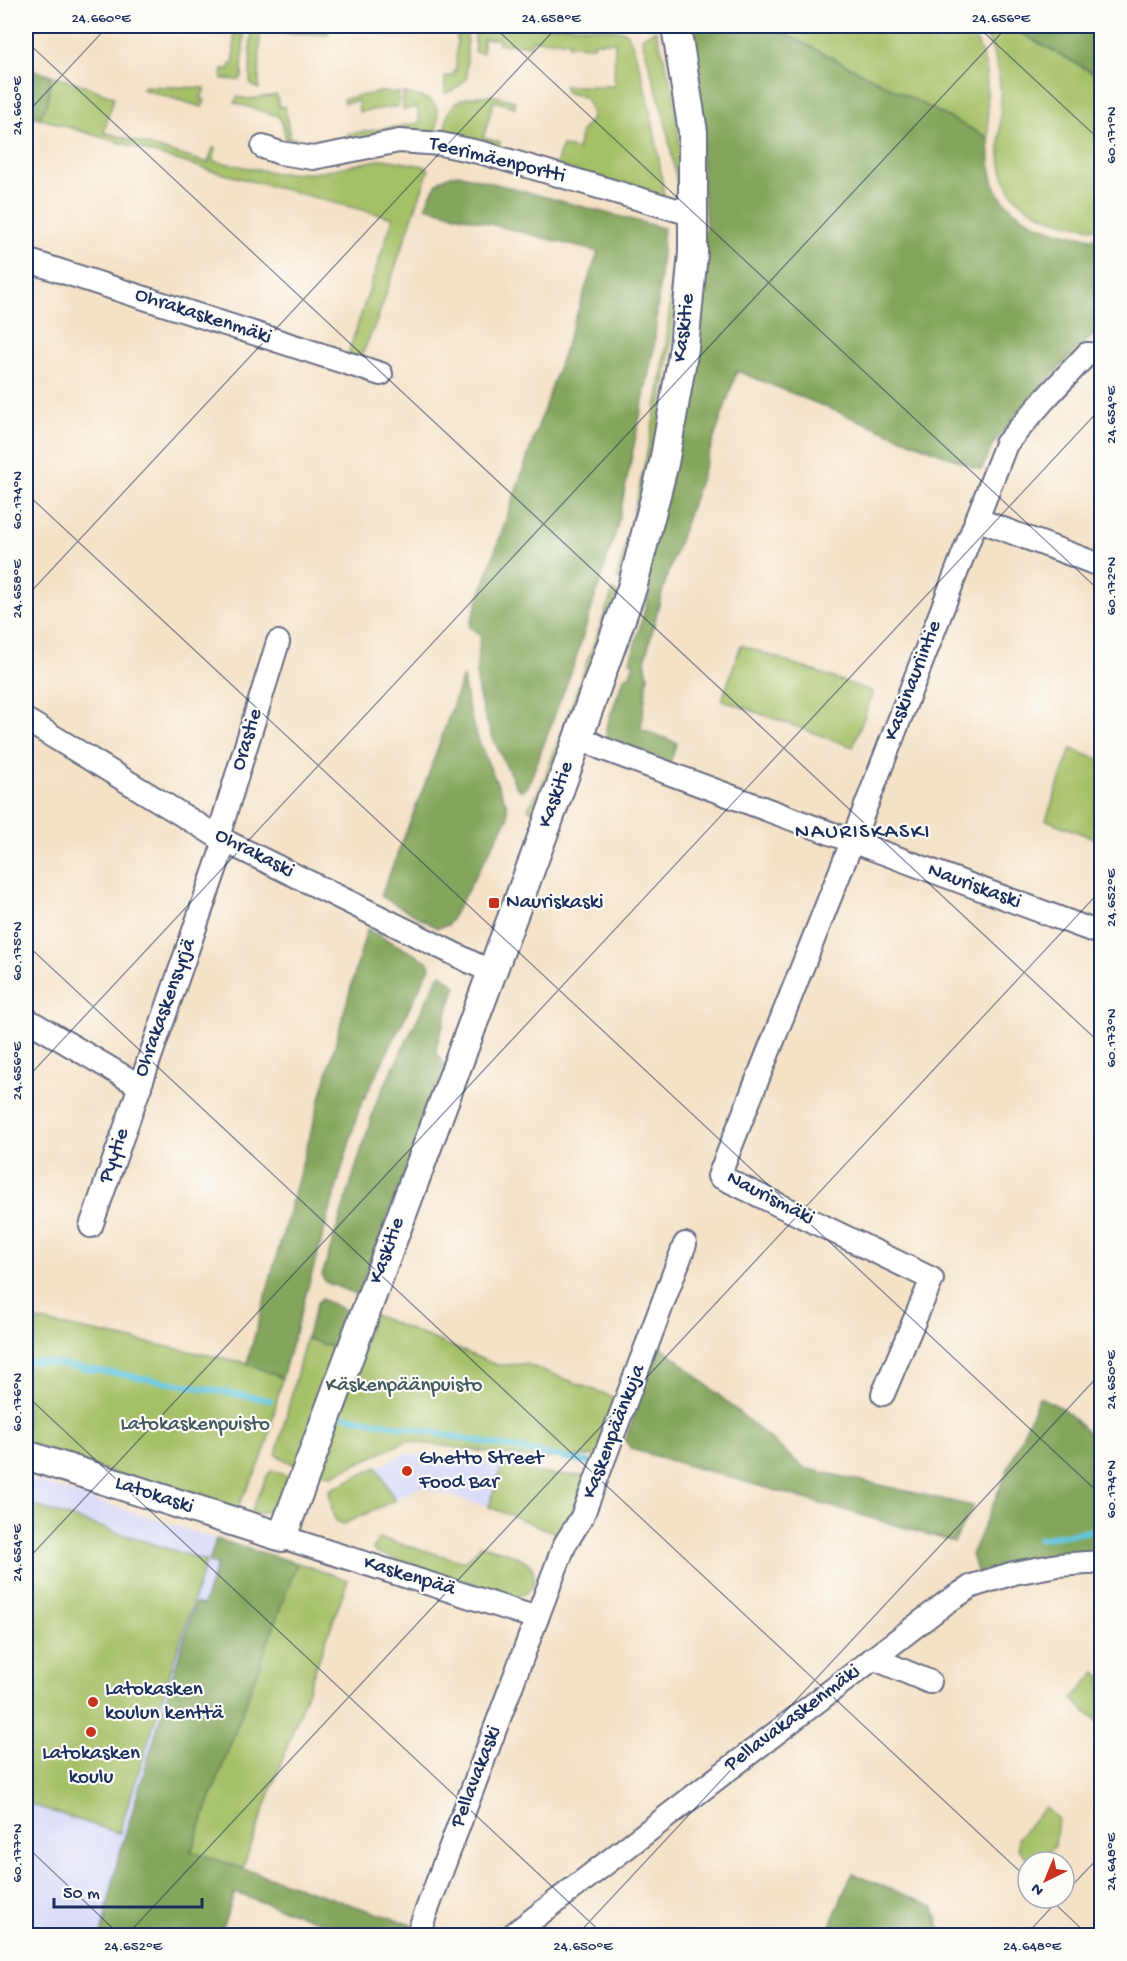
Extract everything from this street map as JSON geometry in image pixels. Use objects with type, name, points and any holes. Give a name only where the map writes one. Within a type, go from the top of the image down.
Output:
[{"type":"street","name":"Kaskitie","points":[[282,1537],[632,588],[664,463],[684,348],[693,253],[693,132],[676,26]]},
{"type":"street","name":"Teerimäenportti","points":[[263,147],[280,153],[313,158],[399,141],[441,144],[483,153],[694,214]]},
{"type":"street","name":"Ohrakaskenmäki","points":[[26,260],[381,374]]},
{"type":"street","name":"Kaskinauriintie","points":[[852,842],[1006,444],[1044,399],[1087,354],[1101,355]]},
{"type":"street","points":[[976,519],[1101,564]]},
{"type":"street","name":"Orastie","points":[[222,839],[278,642]]},
{"type":"street","name":"Ohrakaski","points":[[26,720],[222,839],[490,972]]},
{"type":"street","name":"Nauriskaski","points":[[578,736],[601,748],[1101,934]]},
{"type":"street","name":"Ohrakaskensyrjä","points":[[26,1019],[140,1086],[222,839]]},
{"type":"street","name":"Naurismäki","points":[[852,842],[719,1176],[932,1279],[883,1394]]},
{"type":"street","name":"Pyytie","points":[[91,1226],[140,1086]]},
{"type":"street","name":"Kaskenpäänkuja","points":[[537,1618],[565,1544],[582,1517],[685,1244]]},
{"type":"street","name":"Latokaski","points":[[26,1455],[282,1537]]},
{"type":"street","name":"Kaskenpää","points":[[282,1537],[537,1618]]},
{"type":"street","name":"Pellavakaskenmäki","points":[[511,1935],[873,1658],[972,1586],[1025,1571],[1058,1565],[1101,1562]]},
{"type":"street","name":"Pellavakaski","points":[[417,1935],[537,1618]]},
{"type":"street","points":[[873,1658],[930,1682]]},
{"type":"shaded area","points":[[406,1453],[502,1465],[489,1507],[420,1487],[395,1500],[377,1467]]},
{"type":"shaded area","name":"Latokasken koulun kenttä","points":[[26,1478],[216,1539],[209,1562],[217,1565],[203,1605],[195,1603],[118,1859],[101,1935],[26,1935]]},
{"type":"green space","points":[[234,26],[244,26],[242,77],[239,80],[222,79],[223,69],[230,69],[230,64],[234,62]]},
{"type":"green space","points":[[251,26],[467,26],[467,77],[457,87],[445,93],[445,76],[453,76],[456,71],[457,32],[408,31],[407,35],[381,34],[380,31],[329,29],[328,34],[260,32],[259,89],[251,85],[250,80]]},
{"type":"green space","points":[[475,26],[577,26],[625,31],[634,47],[647,97],[664,197],[556,165],[562,146],[577,150],[581,132],[591,120],[592,114],[584,97],[565,92],[564,86],[614,86],[615,42],[595,42],[594,46],[569,45],[569,41],[532,40],[531,45],[499,44],[499,39],[483,39],[483,53],[475,52]]},
{"type":"green space","points":[[692,26],[770,26],[989,138],[990,164],[996,189],[1016,212],[1028,220],[1057,231],[1101,239],[1101,329],[1076,350],[1020,409],[994,443],[981,470],[737,371],[663,589],[645,660],[648,676],[641,729],[677,743],[669,765],[607,743],[606,727],[625,676],[629,677],[634,663],[630,661],[650,591],[641,584],[706,226]]},
{"type":"green space","points":[[770,26],[968,26],[978,44],[986,67],[989,138]]},
{"type":"green space","points":[[980,26],[1008,26],[1101,77],[1101,229],[1050,218],[1020,202],[1005,179],[1000,153],[1000,92],[995,59]]},
{"type":"green space","points":[[1008,26],[1101,26],[1101,77]]},
{"type":"green space","points":[[656,30],[674,93],[684,182],[677,183],[665,120],[643,43],[642,37]]},
{"type":"green space","points":[[26,68],[50,75],[47,103],[39,118],[26,115]]},
{"type":"green space","points":[[50,75],[114,97],[104,132],[208,163],[213,148],[216,149],[213,161],[276,173],[314,173],[383,159],[424,166],[429,169],[376,323],[359,361],[347,357],[393,218],[209,170],[39,118],[47,103]]},
{"type":"green space","points":[[144,86],[205,88],[201,99],[205,100],[202,107],[142,89]]},
{"type":"green space","points":[[380,92],[399,93],[398,106],[359,112],[358,101],[344,103],[343,99]]},
{"type":"green space","points":[[403,93],[423,98],[435,105],[438,115],[436,133],[353,140],[348,138],[347,134],[420,123],[417,107],[403,110]]},
{"type":"green space","points":[[277,95],[279,107],[285,106],[290,138],[296,138],[297,143],[307,142],[308,146],[294,147],[287,143],[282,122],[278,116],[235,103],[237,97],[249,99]]},
{"type":"green space","points":[[492,95],[515,101],[515,107],[494,101],[483,138],[500,142],[497,152],[445,139],[448,116],[455,104],[469,98]]},
{"type":"green space","points":[[458,174],[664,228],[654,348],[617,528],[573,667],[528,786],[522,791],[517,788],[485,717],[477,677],[481,635],[469,627],[598,252],[425,207],[436,184],[444,178]]},
{"type":"green space","points":[[676,236],[682,237],[677,303],[659,423],[622,581],[617,578],[642,476],[662,372]]},
{"type":"green space","points":[[613,591],[618,593],[536,815],[528,808],[542,785]]},
{"type":"green space","points":[[741,645],[873,692],[853,747],[722,700]]},
{"type":"green space","points":[[463,676],[474,727],[507,805],[508,818],[448,925],[437,928],[381,896],[428,776]]},
{"type":"green space","points":[[1071,749],[1101,760],[1101,824],[1096,839],[1046,820]]},
{"type":"green space","points":[[367,929],[427,961],[430,967],[359,1109],[282,1378],[247,1363]]},
{"type":"green space","points":[[442,974],[456,986],[436,1047],[445,1065],[358,1295],[325,1282],[322,1276],[376,1103],[438,977]]},
{"type":"green space","points":[[321,1299],[351,1313],[340,1350],[306,1338],[317,1303]]},
{"type":"green space","name":"Käskenpäänpuisto","points":[[374,1315],[497,1365],[526,1364],[618,1399],[600,1455],[540,1459],[407,1441],[332,1475],[315,1473]]},
{"type":"green space","name":"Latokaskenpuisto","points":[[26,1318],[247,1363],[282,1378],[267,1444],[258,1468],[234,1514],[26,1443]]},
{"type":"green space","points":[[306,1338],[340,1350],[297,1466],[276,1455]]},
{"type":"green space","points":[[660,1345],[804,1468],[973,1506],[954,1542],[631,1449],[625,1440]]},
{"type":"green space","points":[[1039,1397],[1062,1408],[1091,1435],[1101,1439],[1101,1555],[978,1574],[971,1555]]},
{"type":"green space","points":[[502,1465],[547,1474],[587,1477],[569,1523],[559,1534],[489,1507]]},
{"type":"green space","points":[[377,1467],[395,1500],[344,1524],[336,1521],[329,1490]]},
{"type":"green space","points":[[272,1470],[290,1477],[281,1499],[266,1512],[250,1514],[268,1474]]},
{"type":"green space","name":"Latokasken koulun kenttä","points":[[26,1503],[206,1561],[119,1833],[26,1803]]},
{"type":"green space","points":[[379,1538],[465,1562],[481,1545],[509,1553],[527,1562],[532,1568],[534,1576],[532,1586],[524,1594],[512,1597],[374,1552],[373,1549]]},
{"type":"green space","points":[[216,1539],[297,1563],[191,1851],[412,1925],[408,1935],[359,1935],[235,1893],[219,1935],[101,1936],[118,1859],[195,1603],[203,1605],[217,1565],[209,1562]]},
{"type":"green space","points":[[297,1563],[348,1580],[242,1870],[191,1852]]},
{"type":"green space","points":[[1096,1672],[1101,1677],[1101,1725],[1072,1699]]},
{"type":"green space","points":[[1045,1807],[1058,1819],[1055,1846],[1051,1850],[1019,1850],[1018,1838]]},
{"type":"green space","points":[[852,1873],[934,1907],[942,1935],[826,1935]]},
{"type":"waterway","points":[[26,1361],[45,1362],[270,1400]]},
{"type":"waterway","points":[[345,1416],[592,1463]]},
{"type":"waterway","points":[[1039,1539],[1102,1529]]},
{"type":"place","name":"Nauriskaski","points":[[494,903]]},
{"type":"place","name":"Ghetto Street Food Bar","points":[[407,1471]]},
{"type":"place","name":"Latokasken koulun kenttä","points":[[93,1702]]},
{"type":"place","name":"Latokasken koulu","points":[[91,1732]]},
{"type":"district","name":"NAURISKASKI","points":[[863,833]]}]
